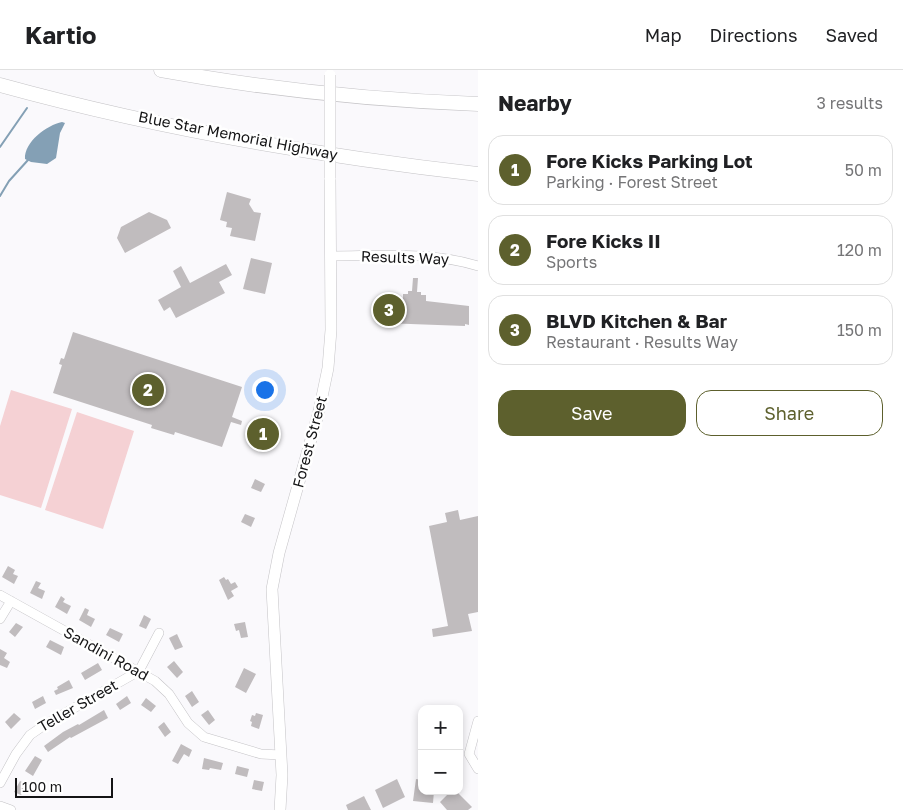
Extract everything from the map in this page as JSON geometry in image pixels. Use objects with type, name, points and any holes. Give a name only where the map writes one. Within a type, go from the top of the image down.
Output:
[{"type":"highway","points":[[161,70],[370,98],[478,104]]},
{"type":"highway","name":"Blue Star Memorial Highway","points":[[0,85],[75,104],[231,137],[349,158],[478,174]]},
{"type":"main road","name":"Forest Street","points":[[280,810],[282,782],[272,589],[278,552],[324,389],[331,338],[330,72]]},
{"type":"street","name":"Results Way","points":[[330,256],[430,257],[449,259],[478,266]]},
{"type":"street","name":"Sandini Road","points":[[0,596],[139,671],[159,684],[188,723],[204,737],[261,754],[281,755]]},
{"type":"street","points":[[0,619],[11,602]]},
{"type":"street","points":[[139,671],[159,633]]},
{"type":"street","name":"Teller Street","points":[[0,783],[16,754],[30,735],[139,671]]},
{"type":"street","points":[[478,721],[469,754],[478,769]]},
{"type":"street","points":[[0,806],[10,810]]},
{"type":"shaded area","points":[[11,390],[72,409],[41,508],[0,495],[0,426]]},
{"type":"shaded area","points":[[77,412],[134,431],[103,529],[45,510]]},
{"type":"water","points":[[62,122],[65,123],[60,133],[56,158],[47,164],[31,162],[25,159],[28,146],[38,135]]},
{"type":"building","points":[[227,192],[251,199],[249,204],[254,212],[261,213],[255,241],[230,236],[232,228],[226,227],[227,222],[220,220]]},
{"type":"building","points":[[149,212],[167,220],[171,228],[125,253],[117,238],[121,227]]},
{"type":"building","points":[[251,258],[272,263],[265,294],[243,289]]},
{"type":"building","points":[[226,264],[232,275],[219,282],[225,293],[176,318],[170,307],[164,311],[158,300],[181,287],[173,271],[181,266],[190,283]]},
{"type":"building","points":[[413,278],[418,278],[417,292],[421,292],[421,295],[426,295],[426,301],[469,306],[469,325],[383,323],[383,321],[379,321],[380,302],[382,302],[383,298],[403,299],[403,294],[408,294],[408,291],[412,291]]},
{"type":"building","points":[[73,332],[242,387],[232,417],[242,421],[241,425],[231,422],[222,447],[175,432],[174,435],[151,428],[152,425],[53,393],[62,365],[59,364],[61,358],[64,359]]},
{"type":"building","points":[[255,479],[265,484],[261,492],[251,488]]},
{"type":"building","points":[[458,510],[460,520],[478,516],[478,612],[468,614],[472,631],[433,637],[432,629],[448,626],[429,526],[447,522],[445,513]]},
{"type":"building","points":[[245,514],[255,518],[251,527],[241,522]]},
{"type":"building","points":[[8,566],[15,570],[13,574],[18,576],[14,584],[2,577]]},
{"type":"building","points":[[224,577],[231,584],[235,582],[238,587],[231,591],[234,596],[228,600],[219,580]]},
{"type":"building","points":[[36,581],[41,583],[38,588],[45,591],[42,599],[30,593]]},
{"type":"building","points":[[61,596],[65,599],[63,602],[71,606],[67,614],[55,607]]},
{"type":"building","points":[[85,608],[89,610],[87,615],[95,619],[91,627],[79,620]]},
{"type":"building","points":[[144,615],[151,619],[146,629],[139,626]]},
{"type":"building","points":[[245,622],[248,637],[241,638],[239,630],[236,631],[234,624]]},
{"type":"building","points":[[16,623],[23,627],[15,637],[9,632]]},
{"type":"building","points":[[110,628],[123,634],[119,642],[106,635]]},
{"type":"building","points":[[177,634],[183,647],[175,650],[169,638]]},
{"type":"building","points":[[50,640],[64,647],[61,655],[46,647]]},
{"type":"building","points":[[0,649],[7,653],[4,658],[10,662],[7,668],[0,665]]},
{"type":"building","points":[[174,661],[183,672],[177,678],[167,667]]},
{"type":"building","points":[[98,663],[102,670],[85,680],[81,673]]},
{"type":"building","points":[[244,668],[256,674],[246,693],[235,687]]},
{"type":"building","points":[[69,680],[73,688],[56,695],[54,691],[58,689],[57,687]]},
{"type":"building","points":[[192,691],[199,702],[192,707],[185,696]]},
{"type":"building","points":[[43,696],[46,703],[35,709],[32,702]]},
{"type":"building","points":[[127,696],[131,703],[120,710],[116,704]]},
{"type":"building","points":[[146,698],[156,706],[151,712],[141,705]]},
{"type":"building","points":[[104,710],[108,718],[70,737],[48,752],[44,746],[63,732]]},
{"type":"building","points":[[208,710],[215,720],[209,725],[201,715]]},
{"type":"building","points":[[14,713],[21,719],[11,729],[5,722]]},
{"type":"building","points":[[256,713],[263,715],[259,729],[251,726],[252,722],[250,721],[252,715],[255,716]]},
{"type":"building","points":[[164,722],[171,732],[165,737],[158,727]]},
{"type":"building","points":[[181,744],[192,750],[189,757],[184,754],[178,764],[172,761]]},
{"type":"building","points":[[35,756],[42,760],[33,776],[25,771]]},
{"type":"building","points":[[204,758],[223,763],[221,770],[202,769]]},
{"type":"building","points":[[237,766],[249,769],[247,777],[235,774]]},
{"type":"building","points":[[397,779],[405,797],[383,808],[375,790]]},
{"type":"building","points":[[416,779],[418,779],[418,795],[434,795],[433,803],[413,801]]},
{"type":"building","points":[[254,780],[264,782],[262,791],[252,789]]},
{"type":"building","points":[[20,781],[27,785],[21,795],[14,792]]},
{"type":"building","points":[[447,795],[460,795],[472,807],[468,810],[447,810],[440,802]]},
{"type":"building","points":[[364,796],[371,810],[348,810],[346,805]]},
{"type":"waterway","points":[[0,147],[27,108]]},
{"type":"waterway","points":[[0,196],[9,181],[28,160]]},
{"type":"place","name":"BLVD Kitchen & Bar","points":[[389,310]]},
{"type":"place","name":"Fore Kicks II","points":[[148,390]]},
{"type":"place","name":"Fore Kicks Parking Lot","points":[[263,434]]}]
